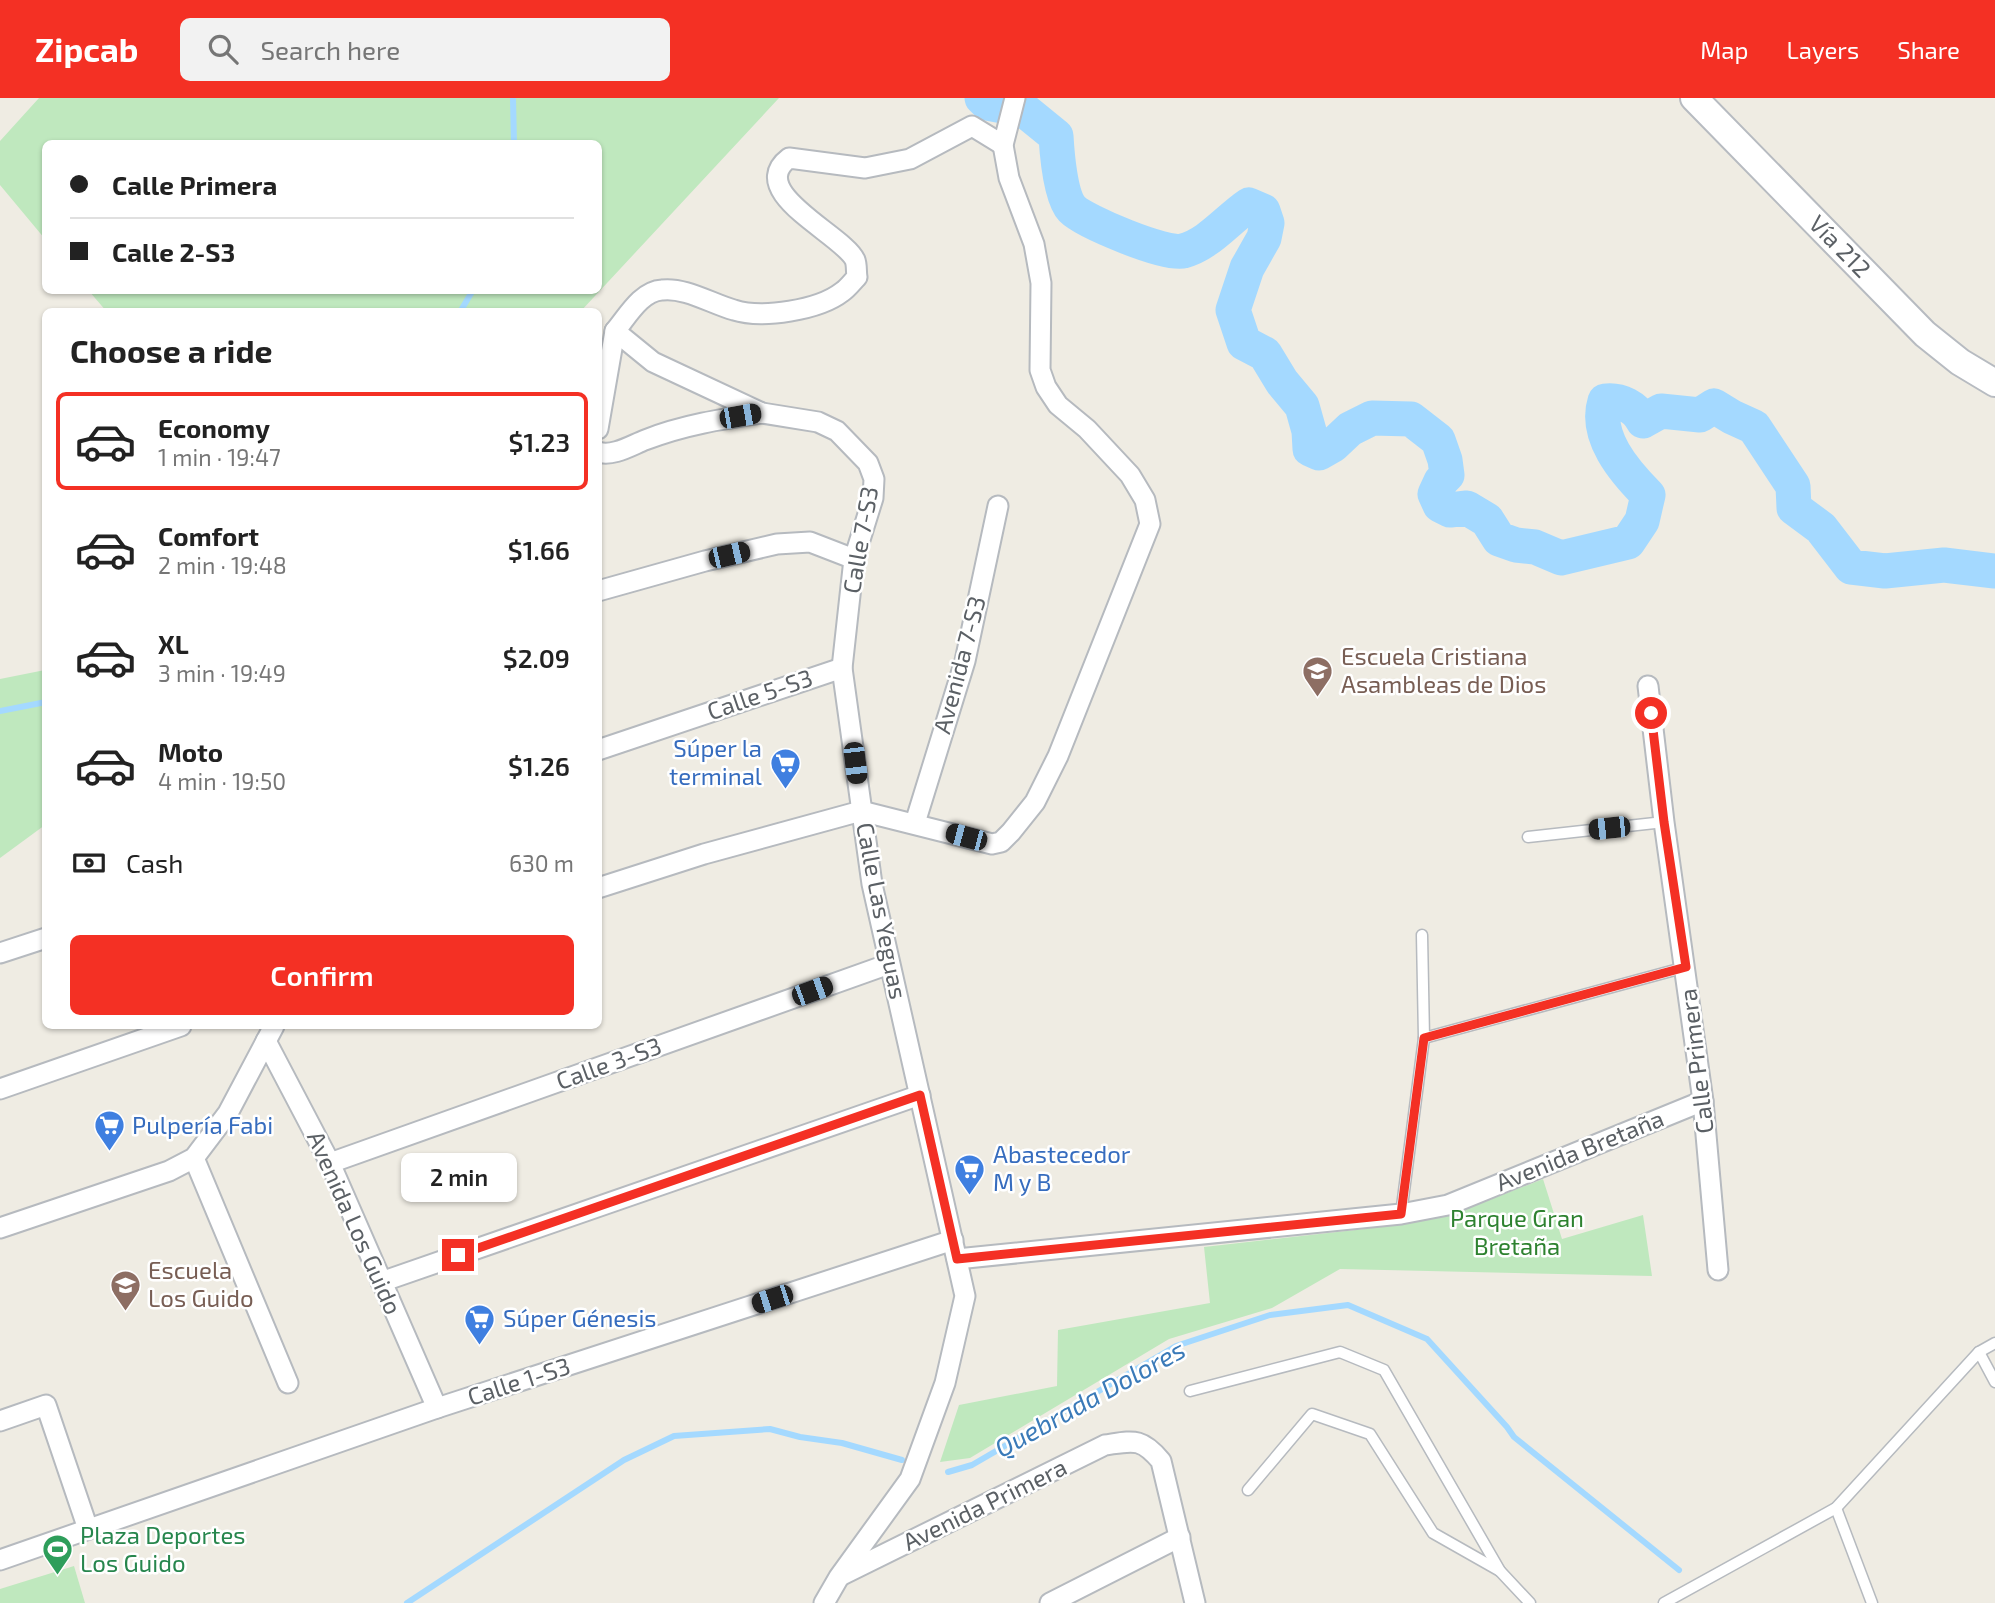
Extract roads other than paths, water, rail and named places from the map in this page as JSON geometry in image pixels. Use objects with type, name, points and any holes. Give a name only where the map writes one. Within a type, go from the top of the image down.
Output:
[{"type":"main road","name":"Vía 212","points":[[1695,98],[1925,334],[1960,362],[1995,383]]},
{"type":"street","name":"Calle Las Yeguas","points":[[824,1603],[839,1577],[910,1479],[945,1383],[965,1296],[888,964],[861,811],[992,844],[1001,842],[1035,802],[1058,757],[1150,524],[1145,500],[1130,475],[1087,429],[1058,405],[1046,387],[1040,370],[1041,283],[1037,257],[1009,178],[1003,145],[1015,98]]},
{"type":"street","points":[[602,406],[615,331],[647,295],[662,289],[736,311],[765,315],[811,306],[841,293],[857,277],[855,259],[809,220],[783,192],[776,177],[782,164],[789,158],[865,168],[910,159],[972,126],[1003,145]]},
{"type":"street","name":"Calle 7-S3","points":[[615,331],[653,362],[762,413],[818,422],[837,431],[868,463],[874,479],[873,498],[854,559],[842,668],[861,811]]},
{"type":"street","points":[[602,453],[615,452],[652,437],[697,424],[762,413]]},
{"type":"street","name":"Avenida 7-S3","points":[[915,823],[965,661],[998,506]]},
{"type":"street","points":[[602,590],[776,544],[810,542],[854,559]]},
{"type":"street","name":"Calle 5-S3","points":[[602,749],[842,668]]},
{"type":"street","name":"Calle Primera","points":[[1648,686],[1703,1101],[1718,1270]]},
{"type":"street","points":[[602,887],[704,854],[861,811]]},
{"type":"street","points":[[0,953],[42,939]]},
{"type":"street","name":"Calle 3-S3","points":[[330,1163],[888,964]]},
{"type":"street","points":[[0,1088],[172,1029]]},
{"type":"street","points":[[0,1228],[169,1171],[194,1158],[228,1113],[270,1033]]},
{"type":"street","name":"Avenida Los Guido","points":[[270,1033],[438,1408]]},
{"type":"street","points":[[382,1282],[920,1095]]},
{"type":"street","name":"Avenida Bretaña","points":[[955,1250],[1401,1214],[1448,1205],[1703,1101]]},
{"type":"street","points":[[194,1158],[288,1383]]},
{"type":"street","name":"Calle 1-S3","points":[[0,1560],[438,1408],[955,1250]]},
{"type":"street","points":[[0,1421],[46,1405],[88,1529]]},
{"type":"street","name":"Avenida Primera","points":[[839,1577],[1105,1445],[1133,1441],[1150,1448],[1161,1461],[1180,1537]]},
{"type":"street","points":[[1050,1603],[1180,1537],[1195,1603]]},
{"type":"lane","points":[[1528,837],[1664,822]]},
{"type":"lane","points":[[1401,1214],[1424,1038],[1422,935]]},
{"type":"lane","points":[[1424,1038],[1686,967]]},
{"type":"lane","points":[[1664,1603],[1836,1508],[1979,1352],[1995,1343]]},
{"type":"lane","points":[[1190,1391],[1340,1352],[1384,1370],[1500,1571],[1528,1602]]},
{"type":"lane","points":[[1979,1352],[1995,1382]]},
{"type":"lane","points":[[1248,1490],[1312,1414],[1370,1434],[1433,1533],[1500,1571]]},
{"type":"lane","points":[[1836,1508],[1872,1603]]},
{"type":"waterway","points":[[513,98],[514,140]]},
{"type":"waterway","points":[[982,98],[987,103],[1024,110],[1056,136],[1062,185],[1072,209],[1126,237],[1161,248],[1183,251],[1210,237],[1249,205],[1263,211],[1267,223],[1264,238],[1247,268],[1233,310],[1244,343],[1265,354],[1282,382],[1302,406],[1309,431],[1310,449],[1319,453],[1333,445],[1350,429],[1372,418],[1411,419],[1438,440],[1445,460],[1447,475],[1435,494],[1440,505],[1450,510],[1467,508],[1487,520],[1499,539],[1516,545],[1535,547],[1561,558],[1628,542],[1642,521],[1648,495],[1621,464],[1607,440],[1603,414],[1605,401],[1627,405],[1643,421],[1661,411],[1700,415],[1714,406],[1754,427],[1793,486],[1794,508],[1821,528],[1851,567],[1885,571],[1944,565],[1995,571]]},
{"type":"waterway","points":[[462,308],[471,294]]},
{"type":"waterway","points":[[0,711],[42,703]]},
{"type":"waterway","name":"Quebrada Dolores","points":[[948,1472],[972,1465],[1176,1346],[1270,1315],[1348,1305],[1427,1339],[1514,1437],[1679,1570]]},
{"type":"waterway","name":"Quebrada Dolores","points":[[407,1603],[624,1460],[674,1436],[770,1429],[800,1437],[842,1443],[902,1460]]},
{"type":"place","name":"Escuela Cristiana Asambleas de Dios","points":[[1318,698]]},
{"type":"place","name":"Súper la terminal","points":[[785,790]]},
{"type":"place","name":"Pulpería Fabi","points":[[109,1153]]},
{"type":"place","name":"Abastecedor M y B","points":[[970,1196]]},
{"type":"place","name":"Escuela Los Guido","points":[[125,1312]]},
{"type":"place","name":"Súper Génesis","points":[[480,1346]]},
{"type":"place","name":"Plaza Deportes Los Guido","points":[[57,1577]]},
{"type":"park label","name":"Parque Gran Bretaña","points":[[1517,1233]]}]
